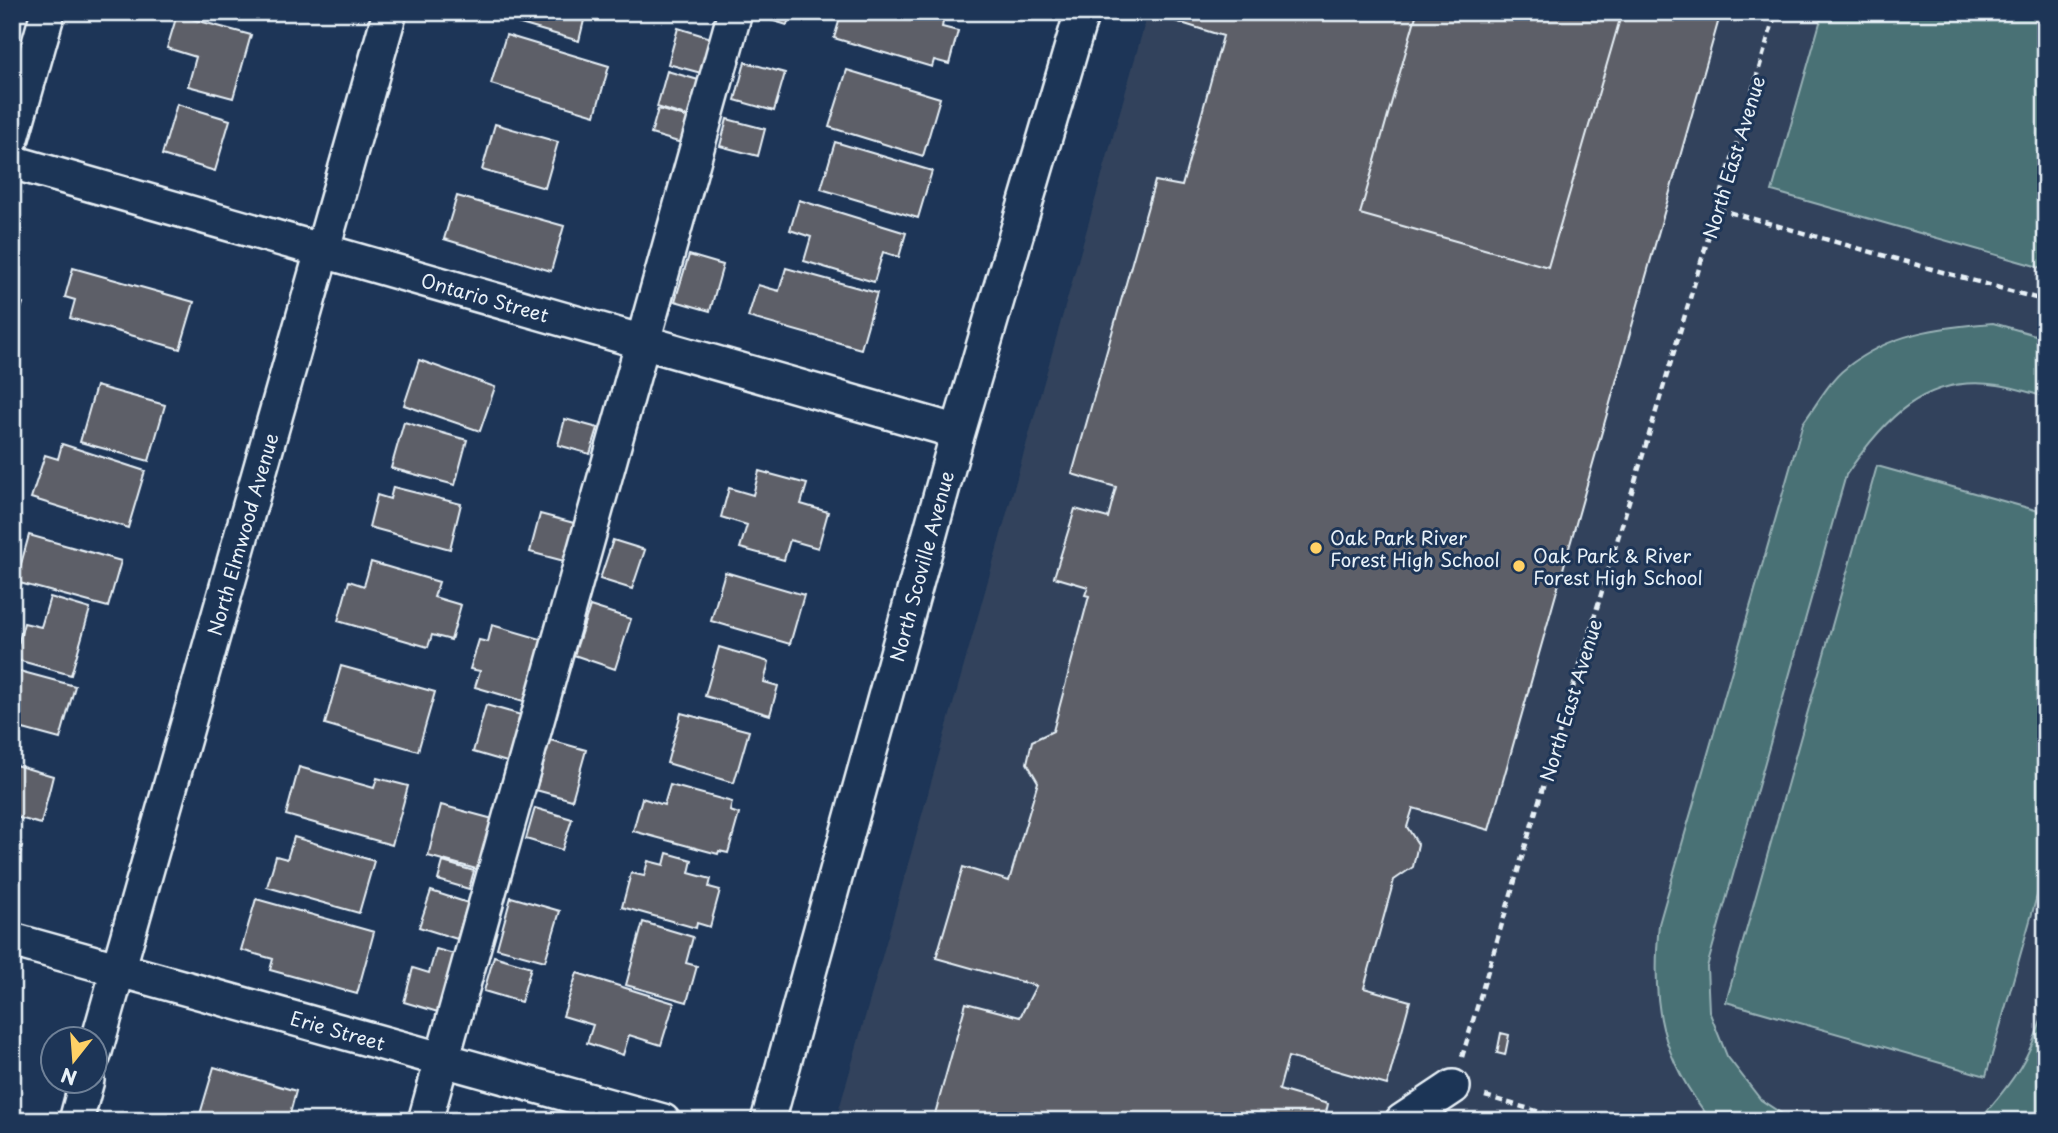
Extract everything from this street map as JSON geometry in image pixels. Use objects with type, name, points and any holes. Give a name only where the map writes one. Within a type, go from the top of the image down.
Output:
[{"type":"street","points":[[12,138],[48,12]]},
{"type":"street","name":"North Elmwood Avenue","points":[[103,1024],[390,12]]},
{"type":"street","points":[[425,1121],[736,12]]},
{"type":"street","name":"North Scoville Avenue","points":[[768,1121],[958,432],[1082,12]]},
{"type":"street","name":"Ontario Street","points":[[12,162],[958,432]]},
{"type":"street","name":"Erie Street","points":[[12,940],[663,1121]]},
{"type":"street","points":[[1402,1121],[1453,1087]]},
{"type":"street","points":[[76,1121],[83,1094]]},
{"type":"path","name":"North East Avenue","points":[[1453,1087],[1776,12]]},
{"type":"path","points":[[1718,209],[2046,301]]},
{"type":"path","points":[[1453,1087],[1571,1121]]},
{"type":"shaded area","name":"Oak Park & River Forest High School","points":[[1148,12],[2046,12],[2046,1121],[836,1120]]},
{"type":"green space","points":[[1823,12],[2046,12],[2046,269],[1772,191]]},
{"type":"green space","points":[[1993,323],[2046,338],[2046,397],[2004,386],[1972,383],[1949,386],[1928,394],[1891,419],[1846,475],[1707,967],[1709,1011],[1727,1056],[1761,1100],[1793,1121],[1712,1121],[1681,1075],[1663,1028],[1657,979],[1659,924],[1803,423],[1840,373],[1862,356],[1897,339],[1916,334]]},
{"type":"green space","points":[[1877,466],[2046,513],[2046,864],[1986,1076],[1726,1002]]},
{"type":"green space","points":[[2046,1005],[2046,1121],[1978,1121],[2020,1068]]},
{"type":"building","points":[[520,12],[586,12],[579,41],[517,23]]},
{"type":"building","points":[[759,12],[791,12],[787,25],[757,16]]},
{"type":"building","points":[[842,12],[930,12],[944,17],[942,27],[958,31],[949,64],[934,60],[932,67],[834,38]]},
{"type":"building","name":"Oak Park River Forest High School","points":[[1160,12],[1721,12],[1489,830],[1413,808],[1407,827],[1418,844],[1413,867],[1394,880],[1364,988],[1410,1001],[1387,1085],[1288,1057],[1279,1090],[1328,1104],[1324,1121],[933,1121],[966,1003],[1020,1017],[1036,986],[936,958],[963,867],[1009,881],[1038,782],[1027,763],[1032,741],[1053,731],[1089,596],[1085,595],[1088,587],[1054,577],[1075,509],[1108,518],[1116,487],[1072,474],[1155,181],[1182,186],[1223,36],[1159,16]]},
{"type":"building","points":[[1417,12],[1622,12],[1548,267],[1360,214]]},
{"type":"building","points":[[177,15],[251,35],[233,98],[188,86],[196,57],[167,48]]},
{"type":"building","points":[[678,28],[711,38],[701,73],[668,64]]},
{"type":"building","points":[[506,35],[609,66],[595,115],[491,84]]},
{"type":"building","points":[[745,62],[785,73],[774,111],[735,100]]},
{"type":"building","points":[[847,70],[940,98],[923,156],[829,127]]},
{"type":"building","points":[[667,71],[702,81],[692,118],[657,107]]},
{"type":"building","points":[[177,104],[230,120],[215,171],[162,155]]},
{"type":"building","points":[[658,109],[692,119],[685,144],[651,134]]},
{"type":"building","points":[[727,119],[765,129],[758,156],[720,146]]},
{"type":"building","points":[[495,124],[558,142],[545,188],[482,170]]},
{"type":"building","points":[[835,142],[932,171],[918,218],[821,189]]},
{"type":"building","points":[[457,196],[564,226],[551,271],[444,239]]},
{"type":"building","points":[[799,200],[906,233],[899,257],[883,252],[874,282],[804,261],[811,237],[790,230]]},
{"type":"building","points":[[689,255],[723,265],[710,311],[675,301]]},
{"type":"building","points":[[73,268],[194,302],[180,349],[70,318],[75,300],[65,297]]},
{"type":"building","points":[[786,268],[877,293],[861,349],[748,317],[758,285],[779,291]]},
{"type":"building","points":[[12,299],[23,303],[12,336]]},
{"type":"building","points":[[419,360],[495,387],[480,431],[404,405]]},
{"type":"building","points":[[96,386],[165,405],[149,461],[80,442]]},
{"type":"building","points":[[565,419],[598,428],[590,454],[558,445]]},
{"type":"building","points":[[404,422],[467,440],[455,485],[391,468]]},
{"type":"building","points":[[62,444],[145,471],[128,528],[31,498],[45,455],[58,459]]},
{"type":"building","points":[[759,471],[807,484],[801,504],[828,512],[818,548],[790,540],[784,560],[740,548],[747,525],[721,517],[729,488],[753,495]]},
{"type":"building","points":[[393,487],[461,504],[450,549],[369,527],[377,495],[390,499]]},
{"type":"building","points":[[540,514],[574,523],[564,561],[530,552]]},
{"type":"building","points":[[29,535],[121,561],[108,607],[16,582]]},
{"type":"building","points":[[613,540],[645,550],[632,589],[600,579]]},
{"type":"building","points":[[371,562],[439,582],[434,597],[461,605],[451,640],[432,635],[428,647],[338,621],[349,581],[364,586]]},
{"type":"building","points":[[725,572],[804,595],[790,644],[711,621]]},
{"type":"building","points":[[50,597],[90,609],[71,675],[14,659],[24,623],[41,627]]},
{"type":"building","points":[[590,606],[631,619],[615,669],[574,655]]},
{"type":"building","points":[[492,625],[544,640],[527,702],[475,687],[480,671],[470,669],[479,640],[488,642]]},
{"type":"building","points":[[719,647],[769,662],[764,682],[778,686],[770,715],[705,696]]},
{"type":"building","points":[[341,666],[435,692],[418,751],[325,724]]},
{"type":"building","points":[[12,669],[75,686],[60,739],[12,726]]},
{"type":"building","points":[[486,705],[521,715],[507,762],[473,752]]},
{"type":"building","points":[[681,713],[749,731],[734,783],[667,763]]},
{"type":"building","points":[[550,740],[586,750],[572,800],[536,790]]},
{"type":"building","points":[[12,764],[53,776],[41,824],[12,816]]},
{"type":"building","points":[[299,767],[374,788],[377,778],[408,786],[392,845],[286,815]]},
{"type":"building","points":[[670,785],[732,802],[730,811],[739,814],[728,853],[719,851],[718,854],[633,831],[642,798],[664,805]]},
{"type":"building","points":[[441,805],[493,819],[480,870],[428,856]]},
{"type":"building","points":[[535,808],[572,819],[562,850],[526,839]]},
{"type":"building","points":[[294,837],[374,861],[359,913],[267,887],[276,856],[287,859]]},
{"type":"building","points":[[12,843],[22,846],[12,881]]},
{"type":"building","points":[[667,853],[692,860],[689,873],[711,879],[709,887],[720,890],[710,927],[697,923],[696,928],[622,907],[631,873],[644,876],[648,861],[664,865]]},
{"type":"building","points":[[443,862],[474,871],[469,889],[438,880]]},
{"type":"building","points":[[431,891],[468,903],[457,939],[419,927]]},
{"type":"building","points":[[511,897],[560,911],[545,961],[497,948]]},
{"type":"building","points":[[256,899],[374,932],[357,994],[270,970],[273,959],[241,950]]},
{"type":"building","points":[[643,922],[693,937],[686,963],[697,966],[687,1002],[626,985]]},
{"type":"building","points":[[436,949],[454,954],[438,1012],[404,1002],[413,968],[429,973]]},
{"type":"building","points":[[494,956],[531,967],[521,1002],[484,991]]},
{"type":"building","points":[[577,973],[674,1003],[661,1045],[629,1035],[623,1055],[587,1043],[593,1025],[563,1016]]},
{"type":"building","points":[[1501,1033],[1509,1035],[1505,1055],[1497,1053]]},
{"type":"building","points":[[214,1067],[296,1091],[288,1121],[198,1121]]},
{"type":"place","name":"Oak Park River Forest High School","points":[[1316,548]]},
{"type":"place","name":"Oak Park & River Forest High School","points":[[1519,566]]}]
